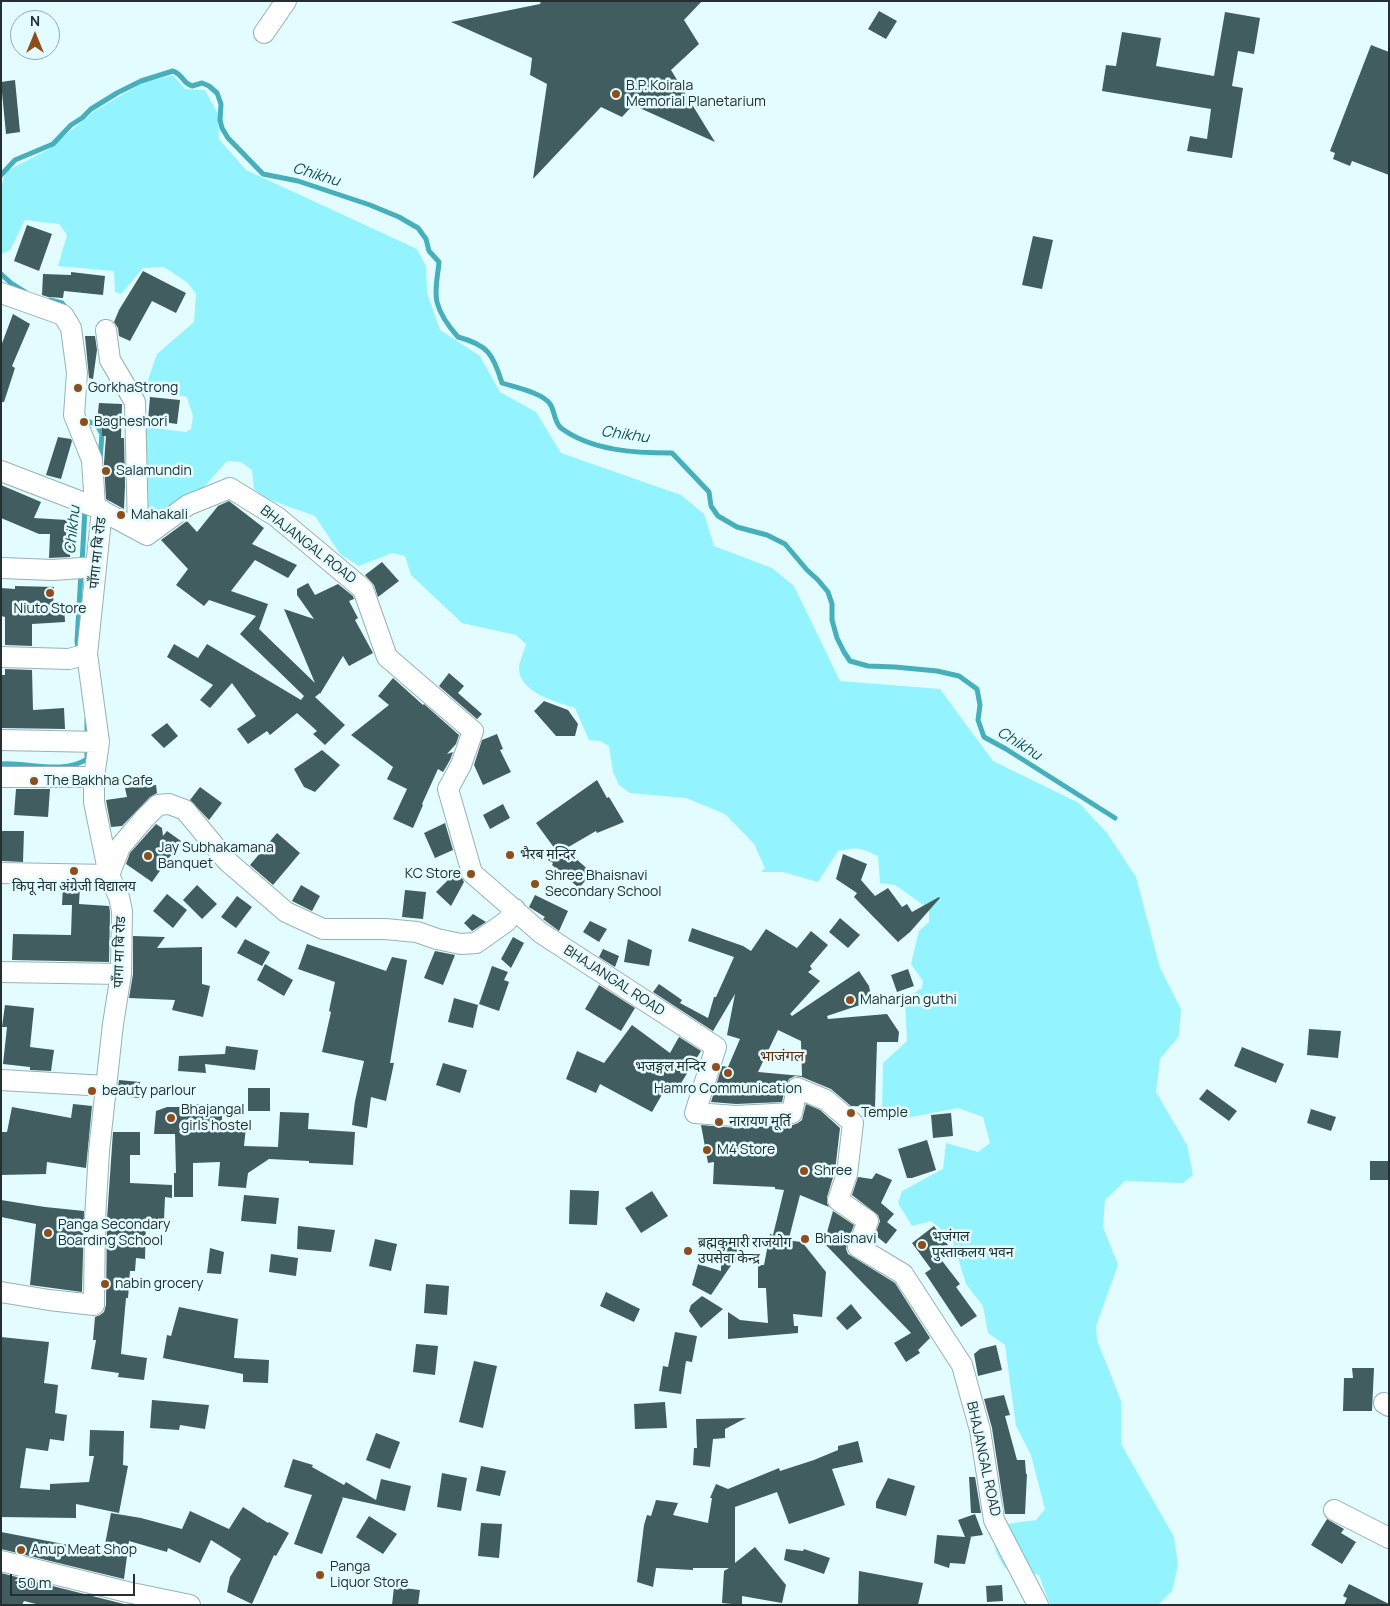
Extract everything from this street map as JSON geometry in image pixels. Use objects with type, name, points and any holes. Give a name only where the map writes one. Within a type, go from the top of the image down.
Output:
[{"type":"street","points":[[264,33],[286,1]]},
{"type":"street","name":"पाँगा मा बि रोड","points":[[1,293],[63,315],[71,328],[77,373],[74,415],[92,460],[99,508],[88,654],[99,742],[94,777],[94,802],[109,875],[119,898],[122,911],[121,974],[98,1151],[94,1305],[1,1292]]},
{"type":"street","points":[[106,330],[110,360],[135,402],[138,530]]},
{"type":"street","points":[[1,471],[99,508],[138,530]]},
{"type":"street","name":"BHAJANGAL ROAD","points":[[138,530],[147,535],[188,505],[230,488],[277,517],[363,589],[387,657],[473,731],[461,765],[448,789],[472,873],[541,933],[716,1047],[695,1113],[736,1116],[792,1113],[797,1088],[826,1100],[853,1123],[847,1174],[838,1200],[868,1221],[858,1247],[903,1274],[962,1365],[980,1430],[994,1520],[1038,1605]]},
{"type":"street","points":[[1,568],[53,570],[96,567]]},
{"type":"street","points":[[1,657],[69,658],[88,654]]},
{"type":"street","points":[[1,740],[99,742]]},
{"type":"street","points":[[1,777],[94,777]]},
{"type":"street","points":[[1,873],[109,875],[120,847],[158,805],[169,804],[185,810],[227,861],[286,912],[322,929],[385,929],[417,932],[461,944],[476,943],[507,921],[515,909]]},
{"type":"street","points":[[2,975],[121,974]]},
{"type":"street","points":[[1,1080],[106,1086]]},
{"type":"street","points":[[1334,1510],[1389,1538]]},
{"type":"street","points":[[1,1560],[126,1592],[190,1605]]},
{"type":"shaded area","points":[[173,75],[185,89],[205,90],[218,114],[219,139],[246,170],[417,249],[426,266],[427,293],[440,330],[480,356],[500,392],[536,412],[561,453],[681,495],[704,514],[714,546],[772,568],[794,586],[840,681],[940,689],[993,761],[1079,803],[1107,833],[1136,877],[1160,968],[1181,1009],[1179,1036],[1160,1059],[1156,1092],[1187,1145],[1193,1175],[1183,1183],[1125,1181],[1105,1200],[1103,1227],[1118,1265],[1096,1326],[1097,1340],[1121,1401],[1121,1444],[1174,1537],[1178,1565],[1172,1591],[1158,1605],[1050,1605],[1039,1575],[1005,1568],[995,1549],[994,1528],[1000,1525],[1036,1520],[1045,1509],[1031,1455],[1016,1426],[1005,1345],[988,1333],[983,1306],[966,1284],[952,1238],[931,1221],[912,1226],[898,1203],[902,1191],[943,1169],[946,1143],[978,1152],[990,1143],[983,1117],[958,1108],[896,1120],[882,1117],[883,1063],[907,1041],[905,999],[922,988],[923,981],[911,964],[919,931],[929,922],[929,909],[895,885],[880,883],[878,856],[867,851],[854,848],[838,851],[818,882],[783,872],[761,872],[765,868],[754,844],[725,814],[686,798],[630,793],[619,785],[613,772],[609,746],[600,741],[589,740],[575,708],[550,700],[527,686],[519,671],[520,661],[526,644],[516,635],[462,623],[411,575],[405,556],[392,553],[359,566],[340,554],[315,516],[265,498],[254,489],[252,470],[241,462],[227,461],[195,497],[151,519],[142,479],[141,432],[146,427],[186,432],[191,429],[193,416],[187,397],[154,390],[148,380],[157,354],[194,322],[196,294],[188,283],[164,267],[143,268],[121,294],[115,292],[114,271],[58,266],[67,235],[59,224],[25,220],[10,250],[1,254],[1,189],[5,172],[49,149],[93,112],[142,83]]},
{"type":"building","name":"B.P. Koirala Memorial Planetarium","points":[[541,1],[702,1],[684,20],[699,44],[671,70],[715,142],[633,105],[622,117],[601,107],[533,179],[547,84],[530,75],[532,58],[451,22],[540,4]]},
{"type":"building","points":[[879,11],[897,21],[886,39],[868,29]]},
{"type":"building","points":[[1225,12],[1260,18],[1254,54],[1238,51],[1232,86],[1243,88],[1232,158],[1187,151],[1190,136],[1207,139],[1211,109],[1102,91],[1106,65],[1116,66],[1122,32],[1161,38],[1156,66],[1214,76]]},
{"type":"building","points":[[1371,45],[1389,52],[1389,175],[1352,161],[1350,166],[1333,159],[1335,153],[1330,151]]},
{"type":"building","points":[[15,80],[20,132],[6,134],[1,82]]},
{"type":"building","points":[[27,225],[52,234],[39,271],[14,261]]},
{"type":"building","points":[[1033,236],[1053,240],[1042,289],[1022,285]]},
{"type":"building","points":[[143,271],[186,293],[176,313],[152,301],[130,341],[119,336],[118,328],[114,322],[119,310]]},
{"type":"building","points":[[71,272],[105,276],[103,295],[64,291],[63,298],[42,295],[43,274],[71,275]]},
{"type":"building","points":[[13,314],[30,324],[12,366],[15,368],[4,402],[1,402],[1,346]]},
{"type":"building","points":[[85,336],[95,336],[97,350],[93,379],[89,378]]},
{"type":"building","points":[[150,397],[180,400],[177,424],[148,420]]},
{"type":"building","points":[[99,403],[122,404],[121,438],[124,438],[124,509],[106,499],[104,463],[106,436],[102,436],[102,422],[97,421]]},
{"type":"building","points":[[58,437],[71,439],[72,441],[61,479],[46,475]]},
{"type":"building","points":[[1,485],[41,502],[34,518],[67,520],[66,540],[72,540],[70,557],[49,558],[50,534],[39,534],[1,518]]},
{"type":"building","points":[[229,501],[264,528],[252,544],[297,565],[288,578],[255,560],[231,591],[268,604],[259,629],[315,683],[284,609],[314,619],[297,595],[297,589],[308,583],[315,595],[338,584],[353,596],[354,599],[349,601],[358,618],[355,620],[373,653],[349,666],[343,656],[320,694],[315,697],[345,725],[325,745],[313,734],[317,731],[297,713],[270,735],[267,731],[248,744],[237,729],[256,716],[232,683],[210,708],[200,700],[213,685],[167,657],[174,644],[198,658],[207,644],[301,700],[304,696],[240,634],[256,616],[209,600],[204,606],[176,585],[188,569],[161,540],[187,521],[197,532],[218,506]]},
{"type":"building","points":[[382,562],[399,581],[378,597],[374,585],[365,575]]},
{"type":"building","points":[[15,586],[54,587],[53,605],[64,604],[65,622],[32,624],[32,646],[5,645],[5,617],[1,616],[1,588],[15,589]]},
{"type":"building","points":[[5,669],[32,670],[33,710],[64,708],[65,729],[1,728],[1,675],[5,675]]},
{"type":"building","points":[[449,673],[464,686],[458,693],[482,714],[477,719],[439,686]]},
{"type":"building","points":[[393,678],[459,735],[456,744],[447,754],[453,752],[443,772],[438,769],[413,828],[393,819],[407,789],[387,779],[393,767],[351,735],[389,705],[378,696]]},
{"type":"building","points":[[544,701],[568,710],[578,724],[575,736],[556,736],[534,711]]},
{"type":"building","points":[[167,723],[178,736],[164,748],[151,735]]},
{"type":"building","points":[[497,734],[503,749],[500,750],[511,772],[483,785],[474,765],[482,740]]},
{"type":"building","points":[[322,750],[340,765],[315,792],[304,787],[294,769]]},
{"type":"building","points":[[597,780],[624,822],[597,833],[596,831],[565,849],[592,873],[579,888],[548,860],[555,849],[536,823]]},
{"type":"building","points":[[156,785],[157,793],[150,797],[122,826],[111,827],[106,800],[127,797],[125,788]]},
{"type":"building","points":[[200,787],[222,803],[209,820],[190,800]]},
{"type":"building","points":[[16,789],[50,789],[48,817],[14,815]]},
{"type":"building","points":[[503,804],[510,818],[490,829],[483,815]]},
{"type":"building","points":[[445,823],[453,850],[435,858],[424,833]]},
{"type":"building","points":[[156,824],[162,828],[163,836],[167,831],[181,841],[152,882],[126,864],[130,853]]},
{"type":"building","points":[[2,831],[24,831],[23,862],[2,861]]},
{"type":"building","points":[[277,833],[300,853],[273,885],[250,865]]},
{"type":"building","points":[[843,854],[867,864],[861,880],[875,896],[888,888],[902,907],[907,904],[912,912],[940,898],[910,932],[898,942],[854,897],[857,893],[836,879]]},
{"type":"building","points":[[458,870],[464,882],[451,906],[436,892]]},
{"type":"building","points":[[197,885],[217,904],[202,919],[183,900]]},
{"type":"building","points":[[301,885],[320,896],[312,911],[292,901]]},
{"type":"building","points":[[63,886],[80,886],[79,904],[109,906],[109,962],[12,960],[13,934],[71,935],[72,905],[62,905]]},
{"type":"building","points":[[405,890],[426,892],[423,919],[402,917]]},
{"type":"building","points":[[167,894],[187,910],[173,928],[153,911]]},
{"type":"building","points":[[535,895],[568,911],[559,931],[543,919],[545,917],[529,907]]},
{"type":"building","points":[[237,896],[252,907],[236,928],[221,917]]},
{"type":"building","points":[[473,914],[486,922],[472,931],[464,923]]},
{"type":"building","points":[[840,918],[860,935],[848,948],[829,932]]},
{"type":"building","points":[[590,921],[607,929],[599,942],[583,932]]},
{"type":"building","points":[[692,928],[743,946],[751,951],[766,929],[797,948],[811,931],[828,945],[810,966],[812,969],[808,972],[820,981],[790,1014],[792,1016],[859,971],[869,986],[872,1001],[827,1016],[828,1019],[887,1014],[899,1032],[898,1042],[877,1042],[875,1107],[851,1106],[831,1089],[795,1076],[789,1079],[786,1085],[782,1102],[736,1104],[711,1102],[722,1066],[728,1067],[740,1039],[727,1035],[735,994],[713,1031],[653,992],[659,984],[682,1000],[680,1003],[708,1018],[714,997],[716,997],[734,957],[688,941]],"holes":[[[778,1030],[801,1041],[802,1076],[758,1072]]]},
{"type":"building","points":[[133,936],[165,937],[157,948],[202,947],[202,984],[210,986],[203,1017],[172,1010],[175,1000],[129,998],[133,974]]},
{"type":"building","points":[[513,937],[524,943],[511,968],[501,959]]},
{"type":"building","points":[[245,939],[270,952],[262,966],[237,953]]},
{"type":"building","points":[[628,939],[652,950],[649,966],[624,962]]},
{"type":"building","points":[[307,944],[386,971],[392,957],[407,960],[390,1063],[394,1063],[386,1101],[371,1097],[367,1128],[352,1125],[364,1061],[322,1052],[331,1012],[329,1011],[335,982],[298,969]]},
{"type":"building","points":[[603,949],[619,956],[615,967],[599,957]]},
{"type":"building","points":[[435,951],[455,955],[443,985],[424,978]]},
{"type":"building","points":[[265,964],[293,980],[284,996],[257,980]]},
{"type":"building","points":[[492,966],[508,972],[504,980],[509,982],[499,1011],[479,1004]]},
{"type":"building","points":[[908,969],[914,986],[897,992],[891,975]]},
{"type":"building","points":[[599,985],[635,1008],[621,1031],[585,1009]]},
{"type":"building","points":[[454,998],[478,1005],[473,1028],[448,1022]]},
{"type":"building","points":[[5,1005],[34,1008],[30,1047],[54,1050],[51,1071],[30,1070],[30,1067],[3,1064],[7,1027],[2,1027]]},
{"type":"building","points":[[632,1025],[670,1053],[679,1037],[701,1051],[678,1088],[668,1084],[652,1112],[600,1084],[596,1093],[566,1079],[577,1051],[604,1063]]},
{"type":"building","points":[[1309,1029],[1341,1031],[1338,1058],[1307,1055]]},
{"type":"building","points":[[226,1046],[258,1050],[255,1070],[205,1064],[206,1073],[178,1071],[179,1056],[225,1054]]},
{"type":"building","points":[[1242,1047],[1284,1064],[1276,1083],[1234,1066]]},
{"type":"building","points":[[443,1063],[467,1070],[460,1093],[436,1085]]},
{"type":"building","points":[[119,1080],[140,1082],[139,1098],[117,1096]]},
{"type":"building","points":[[248,1088],[270,1088],[270,1111],[248,1111]]},
{"type":"building","points":[[1207,1089],[1237,1111],[1229,1121],[1199,1099]]},
{"type":"building","points":[[73,1104],[92,1106],[86,1168],[47,1162],[46,1174],[1,1175],[1,1132],[7,1132],[12,1107],[71,1118]]},
{"type":"building","points":[[195,1104],[222,1107],[222,1127],[246,1127],[244,1146],[278,1147],[280,1112],[309,1113],[308,1129],[355,1132],[353,1165],[269,1159],[248,1173],[246,1188],[218,1186],[220,1162],[193,1163],[193,1197],[174,1197],[174,1173],[176,1173],[175,1134],[154,1134],[156,1111],[167,1107],[195,1107]]},
{"type":"building","points":[[806,1104],[820,1110],[840,1128],[835,1171],[827,1197],[829,1207],[800,1195],[789,1238],[794,1239],[793,1241],[802,1242],[826,1272],[822,1317],[793,1314],[794,1326],[798,1326],[798,1333],[728,1339],[728,1312],[740,1320],[768,1323],[766,1288],[758,1288],[758,1265],[764,1265],[770,1234],[773,1235],[784,1190],[775,1189],[775,1187],[713,1184],[714,1162],[708,1163],[701,1125],[737,1128],[793,1125],[802,1120]]},
{"type":"building","points":[[1311,1109],[1336,1117],[1331,1131],[1307,1123]]},
{"type":"building","points":[[951,1113],[953,1136],[933,1138],[931,1115]]},
{"type":"building","points":[[113,1132],[140,1132],[140,1155],[130,1155],[130,1183],[172,1185],[172,1198],[165,1197],[164,1220],[146,1220],[145,1259],[136,1258],[135,1271],[130,1271],[128,1298],[126,1298],[121,1354],[147,1358],[144,1380],[118,1377],[119,1373],[91,1369],[96,1340],[93,1340],[95,1317],[104,1312],[106,1305],[107,1219]]},
{"type":"building","points":[[927,1140],[936,1170],[907,1178],[898,1149]]},
{"type":"building","points":[[1370,1161],[1389,1161],[1389,1180],[1370,1180]]},
{"type":"building","points":[[876,1173],[892,1180],[881,1203],[894,1214],[887,1222],[897,1230],[886,1244],[875,1235],[880,1221],[878,1215],[852,1195],[858,1177],[872,1179]]},
{"type":"building","points":[[570,1190],[599,1191],[597,1225],[569,1224]]},
{"type":"building","points":[[652,1191],[668,1216],[641,1233],[625,1208]]},
{"type":"building","points":[[244,1195],[279,1198],[276,1224],[241,1221]]},
{"type":"building","points":[[1,1200],[84,1211],[82,1292],[30,1285],[36,1224],[1,1217]]},
{"type":"building","points":[[833,1211],[854,1225],[847,1243],[846,1249],[848,1254],[895,1283],[930,1338],[918,1350],[920,1353],[906,1362],[894,1343],[911,1333],[824,1243]]},
{"type":"building","points":[[298,1226],[335,1230],[331,1252],[297,1249]]},
{"type":"building","points":[[934,1226],[948,1245],[936,1253],[960,1284],[956,1287],[977,1316],[961,1327],[925,1273],[931,1269],[912,1243]]},
{"type":"building","points":[[375,1239],[397,1244],[391,1271],[369,1266]]},
{"type":"building","points":[[721,1242],[741,1242],[742,1261],[734,1261],[711,1295],[692,1285],[698,1264],[721,1271]]},
{"type":"building","points":[[210,1248],[224,1252],[221,1274],[207,1273]]},
{"type":"building","points":[[271,1254],[298,1258],[296,1276],[269,1272]]},
{"type":"building","points":[[426,1284],[449,1286],[447,1315],[424,1313]]},
{"type":"building","points":[[606,1292],[640,1309],[634,1322],[600,1306]]},
{"type":"building","points":[[702,1296],[723,1309],[701,1328],[689,1311],[691,1305]]},
{"type":"building","points":[[851,1304],[862,1318],[847,1330],[836,1318]]},
{"type":"building","points":[[179,1307],[238,1319],[234,1358],[269,1360],[268,1383],[243,1382],[243,1374],[163,1358],[167,1335],[171,1336]]},
{"type":"building","points":[[675,1332],[697,1336],[692,1362],[686,1361],[681,1394],[659,1391],[663,1366],[668,1367]]},
{"type":"building","points":[[1,1337],[49,1342],[44,1383],[58,1385],[55,1413],[67,1415],[64,1441],[50,1439],[48,1451],[26,1448],[20,1488],[50,1490],[50,1484],[89,1482],[94,1456],[89,1456],[90,1430],[124,1431],[123,1465],[128,1466],[119,1513],[76,1504],[76,1518],[1,1517]]},
{"type":"building","points":[[416,1344],[438,1346],[435,1375],[413,1372]]},
{"type":"building","points":[[996,1345],[1002,1370],[978,1376],[974,1354],[980,1349]]},
{"type":"building","points":[[474,1361],[497,1366],[483,1428],[459,1422]]},
{"type":"building","points":[[1352,1368],[1374,1368],[1372,1411],[1343,1411],[1344,1378],[1353,1378]]},
{"type":"building","points":[[1004,1395],[1010,1415],[1005,1416],[1017,1460],[1025,1460],[1027,1474],[1025,1514],[1005,1514],[992,1428],[984,1399]]},
{"type":"building","points":[[152,1400],[209,1405],[205,1429],[180,1425],[179,1430],[150,1428]]},
{"type":"building","points":[[665,1402],[667,1428],[635,1429],[634,1404]]},
{"type":"building","points":[[746,1418],[725,1429],[725,1438],[713,1439],[710,1467],[693,1465],[694,1448],[697,1448],[696,1419]]},
{"type":"building","points":[[376,1433],[400,1442],[390,1469],[366,1460]]},
{"type":"building","points":[[858,1441],[863,1462],[832,1469],[845,1505],[789,1524],[777,1492],[735,1507],[735,1563],[755,1547],[786,1585],[782,1603],[742,1596],[742,1605],[722,1603],[724,1571],[729,1568],[693,1568],[693,1570],[656,1568],[653,1587],[637,1582],[644,1525],[647,1515],[651,1516],[656,1500],[678,1503],[673,1515],[708,1523],[712,1498],[710,1498],[716,1484],[728,1489],[779,1468],[780,1471],[814,1460],[838,1450],[838,1446]]},
{"type":"building","points":[[293,1459],[313,1465],[312,1467],[344,1485],[346,1482],[376,1500],[381,1479],[411,1486],[405,1511],[341,1497],[343,1498],[322,1554],[294,1544],[312,1495],[284,1487]]},
{"type":"building","points":[[481,1466],[506,1471],[500,1496],[476,1491]]},
{"type":"building","points":[[442,1473],[467,1478],[461,1511],[437,1507]]},
{"type":"building","points":[[969,1477],[975,1477],[981,1513],[971,1513]]},
{"type":"building","points":[[888,1478],[915,1486],[906,1516],[876,1508],[876,1502]]},
{"type":"building","points":[[243,1507],[268,1523],[289,1533],[276,1556],[274,1555],[252,1604],[227,1592],[230,1577],[241,1559],[211,1540],[200,1563],[168,1548],[167,1552],[129,1541],[124,1579],[1,1549],[1,1532],[79,1547],[78,1551],[103,1555],[111,1513],[141,1518],[182,1529],[190,1511],[229,1529]]},
{"type":"building","points":[[975,1514],[983,1535],[969,1537],[971,1537],[965,1564],[950,1563],[949,1568],[934,1563],[937,1535],[965,1537],[958,1520]]},
{"type":"building","points":[[369,1516],[397,1534],[383,1554],[356,1537]]},
{"type":"building","points":[[1327,1519],[1344,1529],[1341,1533],[1356,1542],[1342,1564],[1311,1545]]},
{"type":"building","points":[[481,1523],[502,1524],[499,1558],[478,1556]]},
{"type":"building","points":[[786,1549],[803,1551],[804,1549],[830,1558],[824,1574],[784,1560]]},
{"type":"building","points":[[859,1571],[923,1583],[918,1605],[858,1605]]},
{"type":"building","points":[[1,1573],[130,1605],[40,1605],[24,1601],[22,1605],[1,1605]]},
{"type":"building","points":[[1349,1584],[1389,1605],[1344,1605],[1347,1598],[1343,1596]]},
{"type":"building","points":[[1002,1585],[1003,1601],[987,1602],[986,1586]]},
{"type":"building","points":[[394,1587],[420,1590],[418,1605],[392,1605]]},
{"type":"waterway","name":"Chikhu","points":[[1,175],[15,160],[53,144],[71,125],[91,109],[141,81],[173,71],[192,86],[202,83],[209,86],[217,93],[221,104],[220,120],[228,138],[263,174],[298,181],[370,205],[399,217],[418,228],[426,239],[429,251],[439,262],[436,287],[438,307],[458,337],[476,343],[488,352],[496,365],[502,383],[535,394],[546,400],[552,407],[557,423],[561,428],[586,442],[629,451],[672,453],[709,492],[711,506],[718,516],[737,527],[767,535],[785,544],[818,580],[828,592],[832,604],[832,620],[837,638],[850,661],[868,666],[937,671],[959,676],[977,689],[980,705],[978,720],[984,737],[1115,818]]},
{"type":"waterway","name":"Chikhu","points":[[1,274],[25,292]]},
{"type":"waterway","name":"Chikhu","points":[[50,300],[62,303],[66,308]]},
{"type":"waterway","name":"Chikhu","points":[[83,419],[97,425],[102,434],[100,460]]},
{"type":"waterway","name":"Chikhu","points":[[82,564],[85,508]]},
{"type":"waterway","name":"Chikhu","points":[[78,651],[81,573]]},
{"type":"waterway","name":"Chikhu","points":[[87,719],[87,738]]},
{"type":"waterway","name":"Chikhu","points":[[1,764],[45,767],[78,764],[87,759],[87,747]]},
{"type":"place","name":"B.P. Koirala Memorial Planetarium","points":[[616,94]]},
{"type":"place","name":"GorkhaStrong","points":[[78,388]]},
{"type":"place","name":"Bagheshori","points":[[84,422]]},
{"type":"place","name":"Salamundin","points":[[106,471]]},
{"type":"place","name":"Mahakali","points":[[121,515]]},
{"type":"place","name":"Niuto Store","points":[[50,593]]},
{"type":"place","name":"The Bakhha Cafe","points":[[34,781]]},
{"type":"place","name":"भैरब मन्दिर","points":[[510,855]]},
{"type":"place","name":"Jay Subhakamana Banquet","points":[[148,856]]},
{"type":"place","name":"किपू नेवा अंग्रेजी विद्यालय","points":[[74,871]]},
{"type":"place","name":"KC Store","points":[[471,874]]},
{"type":"place","name":"Shree Bhaisnavi Secondary School","points":[[535,884]]},
{"type":"place","name":"Maharjan guthi","points":[[850,1000]]},
{"type":"place","name":"भजङ्गल मन्दिर","points":[[716,1067]]},
{"type":"place","name":"Hamro Communication","points":[[728,1073]]},
{"type":"place","name":"beauty parlour","points":[[92,1091]]},
{"type":"place","name":"Temple","points":[[851,1113]]},
{"type":"place","name":"Bhajangal girls hostel","points":[[171,1118]]},
{"type":"place","name":"नारायण मूर्ति","points":[[719,1122]]},
{"type":"place","name":"M4 Store","points":[[707,1150]]},
{"type":"place","name":"Shree","points":[[804,1171]]},
{"type":"place","name":"Panga Secondary Boarding School","points":[[48,1233]]},
{"type":"place","name":"Bhaisnavi","points":[[805,1239]]},
{"type":"place","name":"भजंगल पुस्ताकलय भवन","points":[[922,1245]]},
{"type":"place","name":"ब्रह्मकुमारी राजयोग उपसेवा केन्द्र","points":[[688,1251]]},
{"type":"place","name":"nabin grocery","points":[[105,1284]]},
{"type":"place","name":"Anup Meat Shop","points":[[21,1550]]},
{"type":"place","name":"Panga Liquor Store","points":[[320,1575]]},
{"type":"district","name":"भाजंगल","points":[[782,1057]]}]
